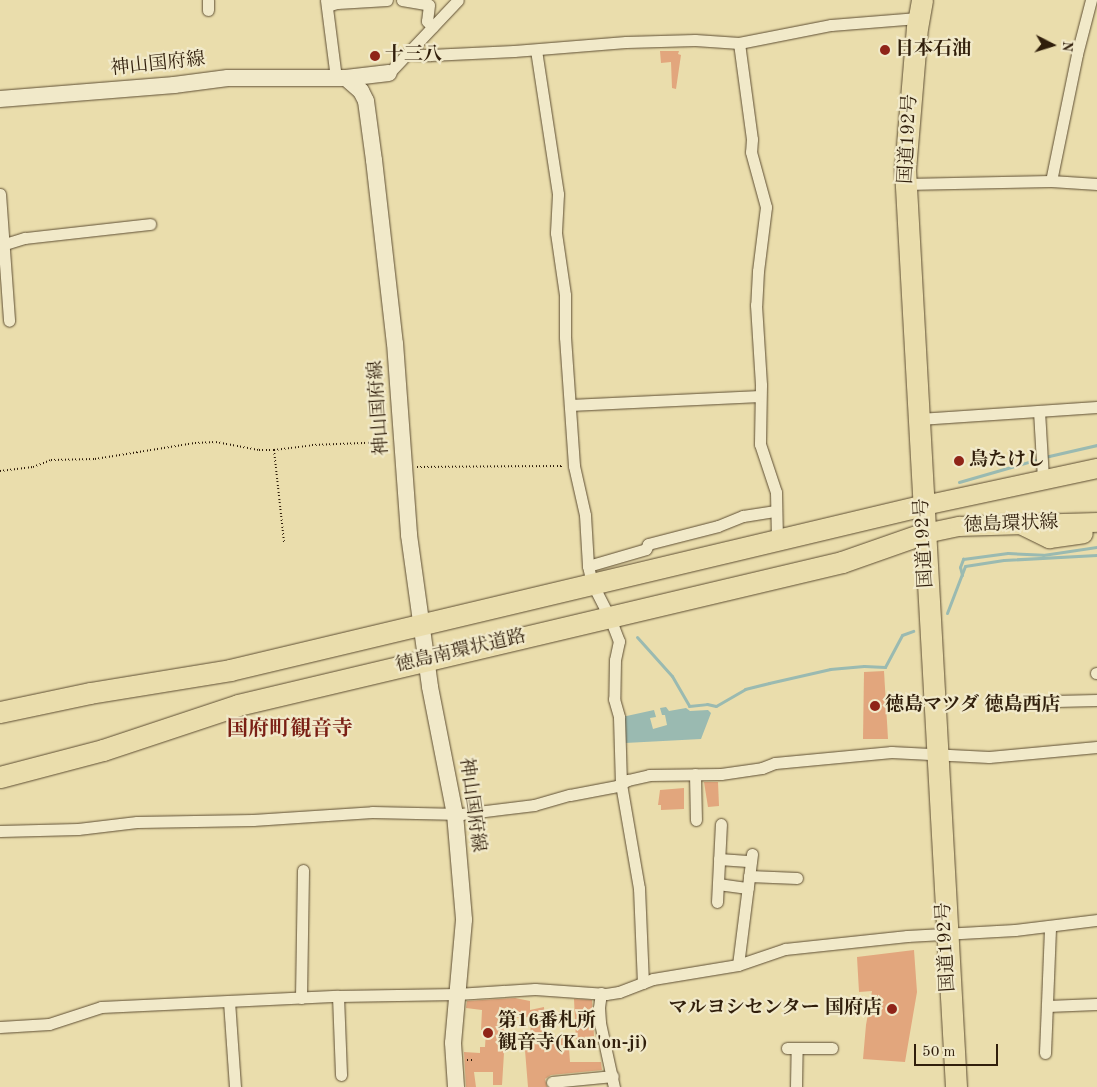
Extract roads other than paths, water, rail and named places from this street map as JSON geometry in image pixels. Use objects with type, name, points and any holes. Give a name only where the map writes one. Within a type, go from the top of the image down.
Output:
[{"type":"highway","name":"国道192号","points":[[920,9],[905,169],[956,1087]]},
{"type":"highway","name":"徳島南環状道路","points":[[0,712],[90,693],[230,670],[421,624],[590,574],[778,539],[924,505]]},
{"type":"highway","name":"徳島南環状道路","points":[[0,777],[103,750],[238,705],[842,562],[925,533]]},
{"type":"main road","name":"神山国府線","points":[[0,99],[174,85],[228,78],[288,80],[341,78],[389,73]]},
{"type":"main road","points":[[341,78],[358,87],[366,101],[389,73]]},
{"type":"main road","name":"神山国府線","points":[[366,101],[395,343],[409,535],[426,660],[455,814],[464,920],[452,1043],[452,1066],[456,1087]]},
{"type":"main road","points":[[1042,464],[1066,466],[1097,457]]},
{"type":"main road","name":"徳島環状線","points":[[924,505],[1042,464],[1097,468]]},
{"type":"main road","name":"徳島環状線","points":[[925,533],[959,526],[1097,522]]},
{"type":"main road","points":[[1018,523],[1049,538],[1097,531]]},
{"type":"street","points":[[341,78],[327,3],[388,0]]},
{"type":"street","points":[[402,0],[429,5],[427,21],[433,27]]},
{"type":"street","points":[[389,73],[458,0]]},
{"type":"street","points":[[1051,181],[1077,54],[1091,0]]},
{"type":"street","points":[[408,54],[430,55],[536,50],[626,42],[695,40],[739,43],[920,9]]},
{"type":"street","points":[[739,43],[752,139],[751,152],[766,207],[758,270],[756,305],[760,444],[776,492],[778,539]]},
{"type":"street","points":[[536,50],[558,194],[556,233],[565,295],[574,466],[585,515],[590,574],[619,640],[615,660],[614,699],[619,717],[621,784],[639,888],[643,983]]},
{"type":"street","points":[[906,184],[1051,181],[1097,184]]},
{"type":"street","points":[[0,194],[9,321]]},
{"type":"street","points":[[5,244],[25,238],[150,224]]},
{"type":"street","points":[[570,404],[760,396]]},
{"type":"street","points":[[919,419],[1097,407]]},
{"type":"street","points":[[1038,411],[1042,464]]},
{"type":"street","points":[[590,574],[646,549],[648,544],[718,526],[743,516],[776,511]]},
{"type":"street","points":[[1055,701],[1097,700]]},
{"type":"street","points":[[0,831],[78,829],[137,822],[252,820],[372,812],[455,814],[534,805],[621,784],[628,780],[649,775],[721,774],[762,768],[775,763],[891,752],[989,757],[1097,746]]},
{"type":"street","points":[[695,774],[696,820]]},
{"type":"street","points":[[717,902],[721,824]]},
{"type":"street","points":[[719,859],[752,858],[738,965]]},
{"type":"street","points":[[301,998],[303,870]]},
{"type":"street","points":[[749,876],[797,878]]},
{"type":"street","points":[[718,884],[748,888]]},
{"type":"street","points":[[0,1027],[49,1024],[101,1007],[338,996],[457,994],[535,989],[601,993],[619,992],[653,979],[738,965],[785,949],[946,933],[1050,926],[1097,920]]},
{"type":"street","points":[[1045,1053],[1050,926]]},
{"type":"street","points":[[552,1082],[614,1082],[600,1022],[598,1008],[601,993]]},
{"type":"street","points":[[338,996],[341,1075]]},
{"type":"street","points":[[229,1001],[235,1087]]},
{"type":"street","points":[[1046,1006],[1097,1004]]},
{"type":"street","points":[[796,1087],[792,1048],[832,1048]]},
{"type":"water","points":[[666,707],[669,711],[686,708],[690,711],[708,710],[711,713],[701,739],[625,743],[622,717],[654,710],[656,717],[650,718],[653,729],[667,725],[665,715],[662,715],[660,708]]},
{"type":"waterway","points":[[959,482],[1049,456],[1097,445]]},
{"type":"waterway","points":[[962,575],[960,567],[963,559],[1008,553],[1043,555],[1097,547]]},
{"type":"waterway","points":[[947,613],[965,566],[1004,560],[1097,555]]},
{"type":"waterway","points":[[637,637],[672,676],[689,706],[707,704],[716,706],[745,689],[769,683],[830,669],[864,666],[885,667],[902,635],[913,631]]},
{"type":"place","name":"日本石油","points":[[885,50]]},
{"type":"place","name":"十三八","points":[[375,56]]},
{"type":"place","name":"鳥たけし","points":[[959,461]]},
{"type":"place","name":"徳島マツダ 徳島西店","points":[[875,706]]},
{"type":"place","name":"マルヨシセンター 国府店","points":[[892,1009]]},
{"type":"place","name":"第16番札所 観音寺(Kan'on-ji)","points":[[488,1033]]},
{"type":"district","name":"国府町観音寺","points":[[290,730]]}]
